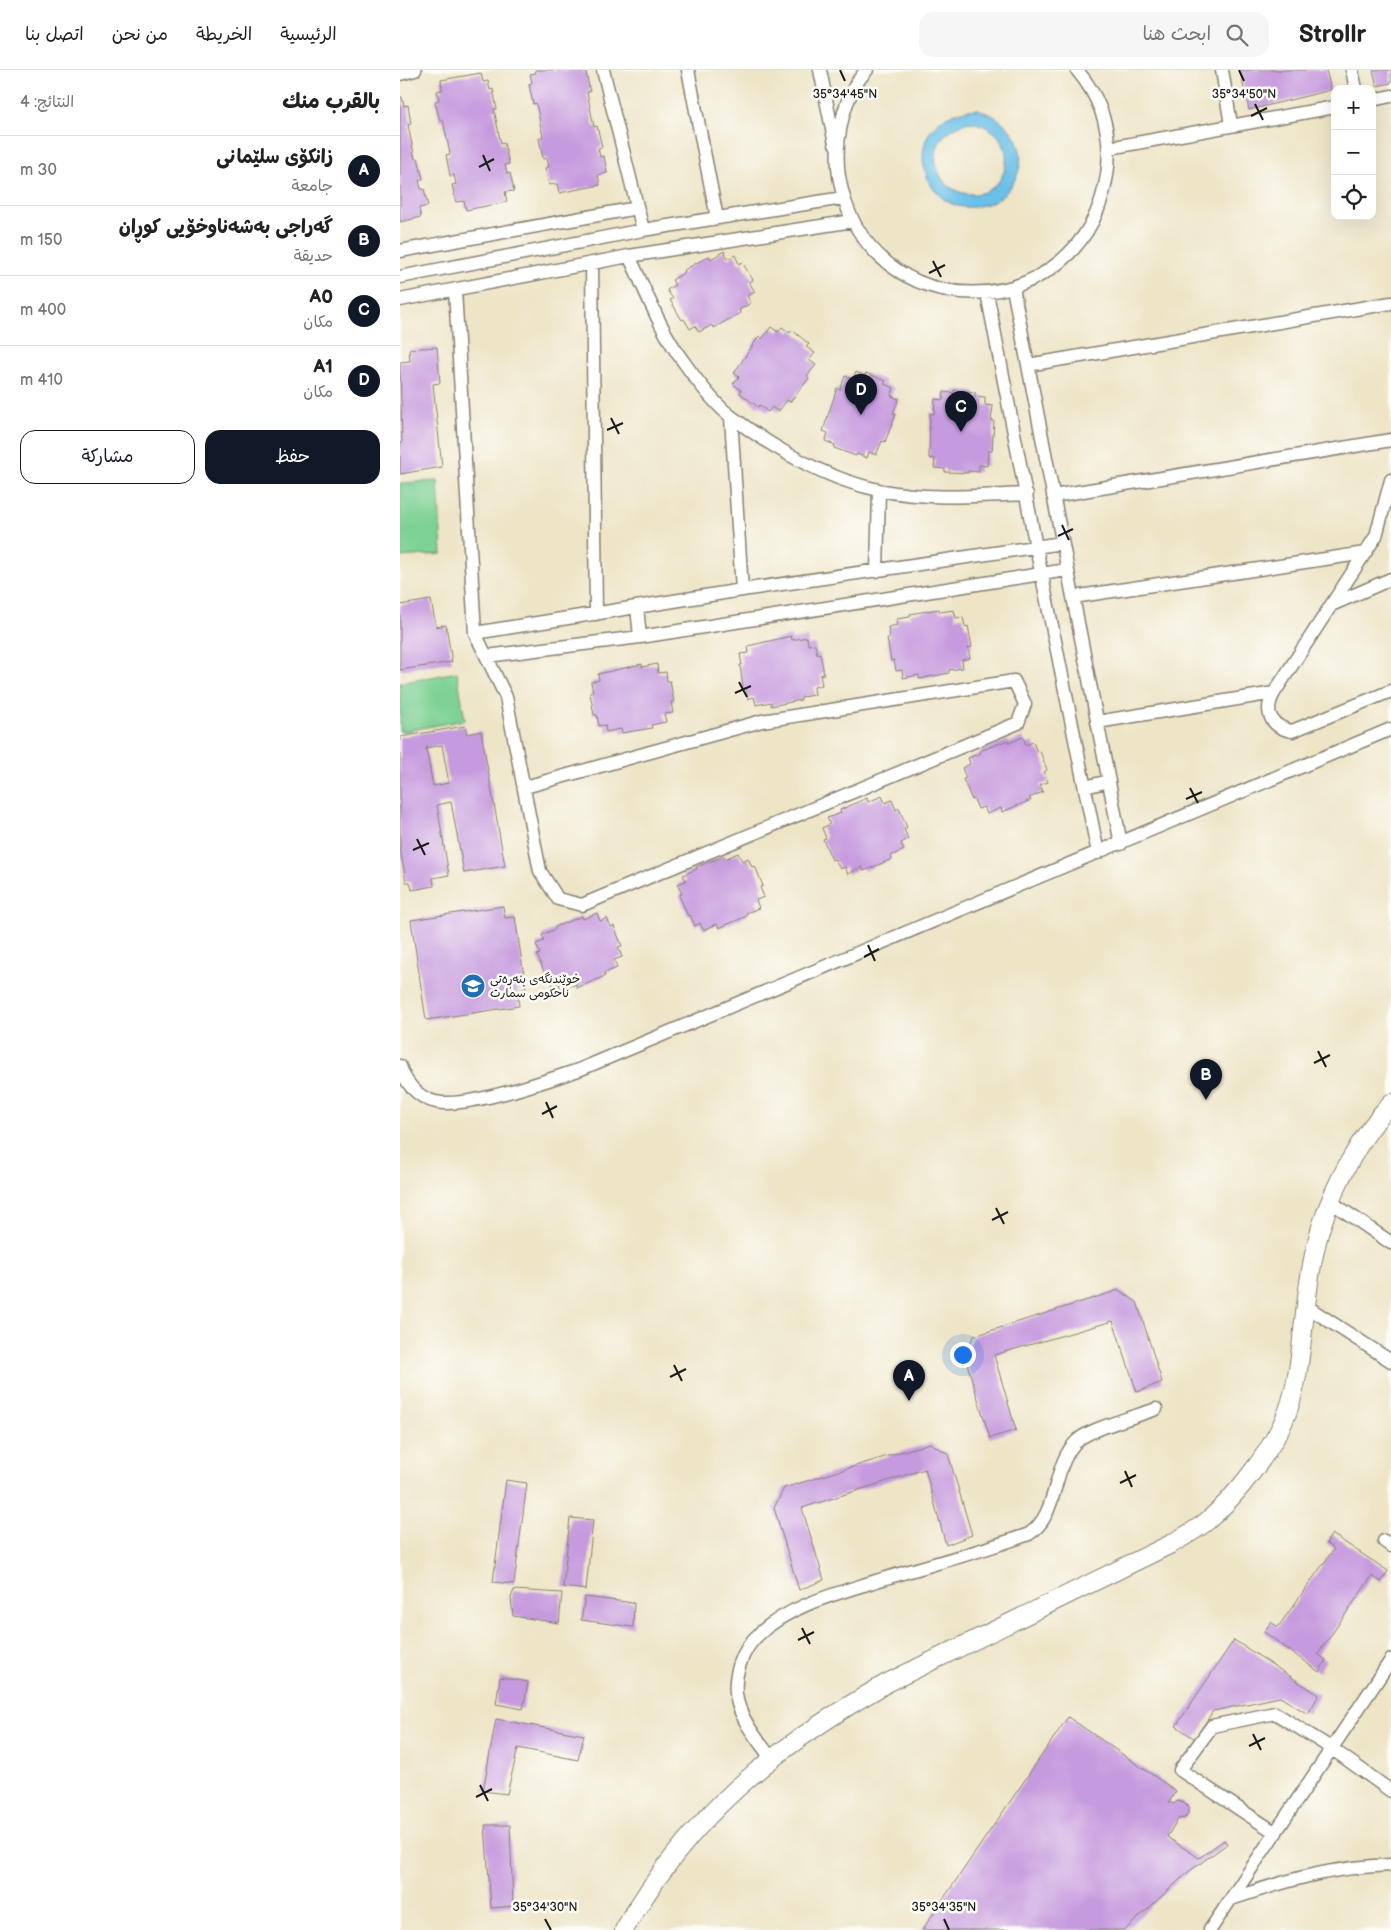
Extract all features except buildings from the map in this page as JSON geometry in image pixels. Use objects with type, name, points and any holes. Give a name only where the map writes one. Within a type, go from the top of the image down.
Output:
[{"type":"street","points":[[400,74],[415,70]]},
{"type":"street","points":[[603,70],[643,230]]},
{"type":"street","points":[[688,70],[717,218]]},
{"type":"street","points":[[820,70],[837,151],[843,198],[853,221],[877,253],[895,269],[924,284],[955,292],[987,293],[1013,288],[1052,268],[1083,238],[1103,199],[1109,148],[1100,107],[1089,84],[1077,70]]},
{"type":"street","points":[[837,151],[843,113],[867,70]]},
{"type":"street","points":[[1087,70],[1089,84]]},
{"type":"street","points":[[1222,70],[1231,125]]},
{"type":"street","points":[[1352,70],[1355,85]]},
{"type":"street","points":[[1376,99],[1391,96]]},
{"type":"street","points":[[1109,148],[1331,108]]},
{"type":"street","points":[[400,277],[643,230],[843,198]]},
{"type":"street","points":[[400,251],[637,208]]},
{"type":"street","points":[[400,300],[629,256],[853,221]]},
{"type":"street","points":[[629,256],[665,332],[682,361],[731,418],[795,458],[834,475],[878,490],[919,495],[963,497],[1027,494]]},
{"type":"street","points":[[592,264],[596,614]]},
{"type":"street","points":[[1013,288],[1121,844]]},
{"type":"street","points":[[455,290],[475,633],[506,697],[540,871],[558,899],[582,905],[1018,723],[1025,704],[1014,681],[762,721],[524,787]]},
{"type":"street","points":[[987,293],[1041,575],[1098,853]]},
{"type":"street","points":[[1028,365],[1391,303]]},
{"type":"street","points":[[731,418],[742,590]]},
{"type":"street","points":[[1053,496],[1391,440]]},
{"type":"street","points":[[1391,480],[1376,536],[1274,693],[1269,702],[1268,713],[1273,723],[1282,729],[1292,731],[1391,691]]},
{"type":"street","points":[[877,571],[878,490]]},
{"type":"street","points":[[475,633],[742,590],[1062,543]]},
{"type":"street","points":[[1073,597],[1365,553]]},
{"type":"street","points":[[487,656],[640,637],[1067,570]]},
{"type":"street","points":[[1331,605],[1391,579]]},
{"type":"street","points":[[637,607],[640,637]]},
{"type":"street","points":[[1096,722],[1274,693]]},
{"type":"street","points":[[400,1066],[407,1081],[419,1094],[443,1103],[471,1100],[551,1079],[616,1055],[1391,729]]},
{"type":"street","points":[[1084,787],[1108,781]]},
{"type":"street","points":[[624,1930],[645,1894],[670,1858],[700,1823],[771,1758],[846,1706],[887,1682],[1171,1544],[1205,1523],[1238,1488],[1278,1434],[1287,1414],[1297,1377],[1306,1306],[1320,1228],[1331,1202],[1364,1138],[1391,1103]]},
{"type":"street","points":[[1331,1202],[1391,1243]]},
{"type":"street","points":[[1306,1306],[1391,1361]]},
{"type":"street","points":[[771,1758],[744,1720],[736,1699],[738,1668],[747,1649],[758,1634],[806,1606],[846,1591],[1029,1534],[1042,1520],[1068,1454],[1080,1438],[1156,1409]]},
{"type":"street","points":[[1212,1929],[1330,1748],[1391,1660]]},
{"type":"street","points":[[1276,1833],[1180,1770],[1212,1726],[1275,1713],[1330,1748],[1391,1791]]},
{"type":"street","points":[[1231,1899],[1296,1877],[1321,1871],[1391,1865]]},
{"type":"green space","points":[[438,481],[442,554],[400,557],[400,483]]},
{"type":"green space","points":[[457,672],[465,720],[400,732],[400,683]]},
{"type":"water","points":[[977,109],[990,114],[1010,130],[1017,141],[1020,152],[1020,165],[1016,177],[1008,190],[995,201],[979,206],[958,206],[942,197],[930,183],[924,165],[924,146],[933,128],[950,115]],"holes":[[[970,122],[988,128],[1000,138],[1005,151],[1006,165],[1001,177],[992,188],[979,193],[963,193],[951,188],[940,175],[936,162],[938,146],[942,139],[954,128]]]},
{"type":"place","name":"A1","points":[[861,415]]},
{"type":"place","name":"A0","points":[[961,432]]},
{"type":"place","name":"خوێندنگەی بنەڕەتی ناحکومی سمارت","points":[[473,986]]},
{"type":"place","name":"گەراجی بەشەناوخۆیی کوڕان","points":[[1206,1100]]},
{"type":"place","name":"زانکۆی سلێمانی","points":[[909,1401]]}]
